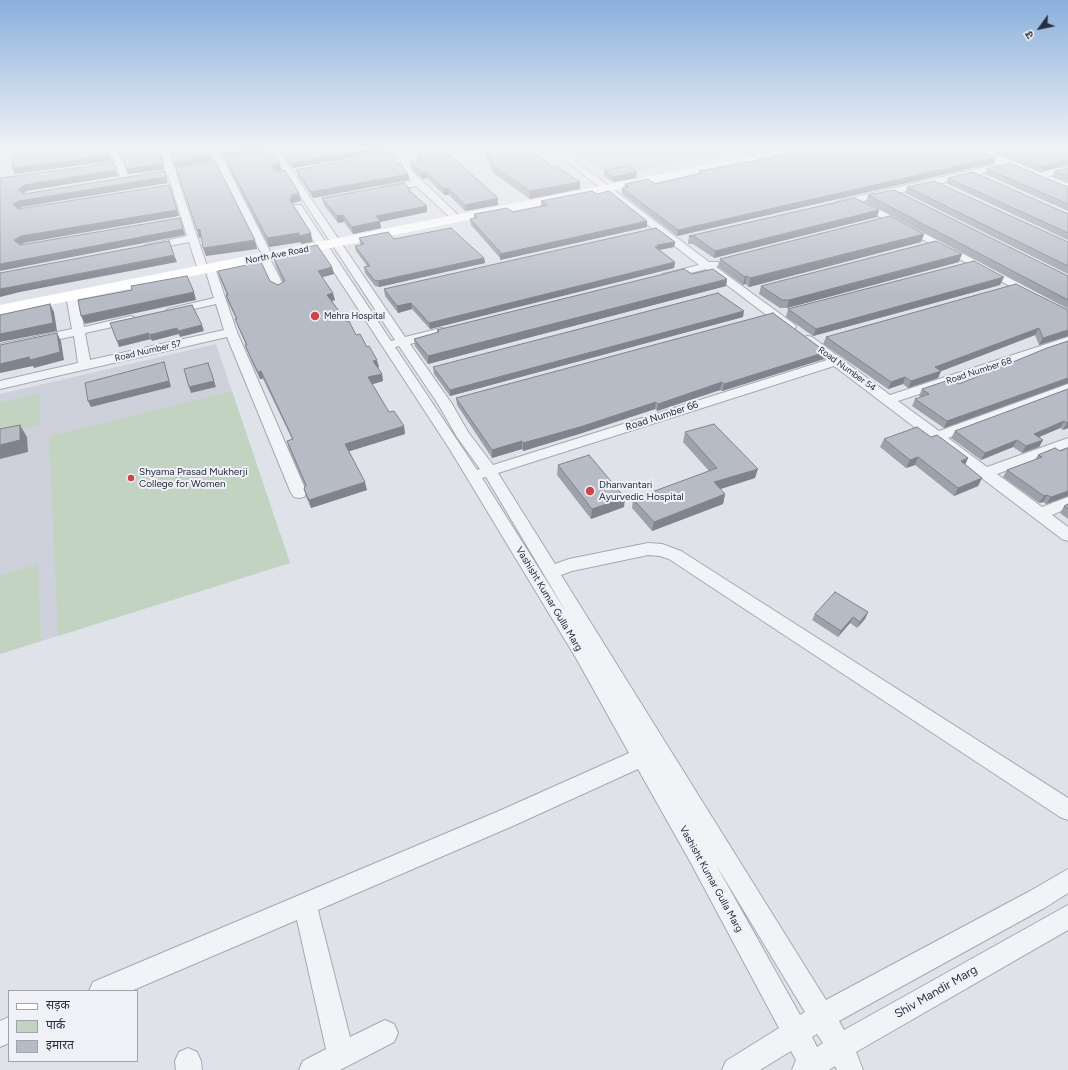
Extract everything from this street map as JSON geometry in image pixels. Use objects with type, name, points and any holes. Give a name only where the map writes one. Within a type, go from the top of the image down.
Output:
[{"type":"street","points":[[175,197],[182,220],[193,238],[221,300],[231,332],[299,493]]},
{"type":"street","points":[[237,197],[265,254],[279,288]]},
{"type":"street","name":"Vashisht Kumar Gulla Marg","points":[[304,197],[327,241],[369,294],[396,344],[444,404]]},
{"type":"street","points":[[433,197],[454,216]]},
{"type":"street","points":[[0,310],[327,241],[549,197]]},
{"type":"street","name":"Road Number 54","points":[[618,197],[675,242],[742,291],[765,316],[816,341],[836,361],[1068,535]]},
{"type":"street","points":[[832,206],[873,197]]},
{"type":"street","points":[[904,197],[908,199]]},
{"type":"street","points":[[855,201],[1068,314]]},
{"type":"street","points":[[872,224],[890,219]]},
{"type":"street","points":[[646,231],[658,229]]},
{"type":"street","points":[[139,249],[193,238]]},
{"type":"street","points":[[675,242],[690,238]]},
{"type":"street","points":[[919,247],[935,243]]},
{"type":"street","points":[[655,279],[726,261]]},
{"type":"street","points":[[954,268],[973,263]]},
{"type":"street","points":[[0,304],[205,267]]},
{"type":"street","points":[[999,289],[1015,285]]},
{"type":"street","points":[[724,292],[756,290]]},
{"type":"street","points":[[72,296],[85,365]]},
{"type":"street","points":[[161,314],[221,300]]},
{"type":"street","points":[[765,316],[787,312]]},
{"type":"street","points":[[0,348],[139,318]]},
{"type":"street","points":[[396,344],[449,330]]},
{"type":"street","name":"Road Number 57","points":[[0,385],[231,332]]},
{"type":"street","name":"Road Number 68","points":[[889,400],[1068,342]]},
{"type":"street","name":"Vashisht Kumar Gulla Marg","points":[[396,344],[427,370],[444,404],[462,434],[481,473],[582,653],[651,754],[821,1017],[845,1059]]},
{"type":"street","name":"Road Number 66","points":[[481,473],[836,361]]},
{"type":"street","points":[[937,436],[1068,388]]},
{"type":"street","points":[[986,473],[1068,442]]},
{"type":"street","name":"Vashisht Kumar Gulla Marg","points":[[481,473],[551,572],[651,754],[700,857],[795,1033],[809,1067]]},
{"type":"street","points":[[1040,514],[1068,502]]},
{"type":"street","points":[[551,572],[569,565],[648,549],[662,550],[675,555],[1068,810]]},
{"type":"street","points":[[104,990],[507,818],[651,754]]},
{"type":"street","points":[[735,1070],[821,1017],[1038,899],[1068,880]]},
{"type":"street","points":[[305,904],[341,1056]]},
{"type":"street","name":"Shiv Mandir Marg","points":[[809,1067],[845,1059],[1068,917]]},
{"type":"street","points":[[312,1070],[385,1034]]},
{"type":"shaded area","name":"Shyama Prasad Mukherji College for Women","points":[[216,344],[290,563],[0,654],[0,394]]},
{"type":"green space","name":"Shyama Prasad Mukherji College for Women","points":[[232,391],[290,563],[58,636],[49,436]]},
{"type":"green space","points":[[40,393],[40,425],[0,434],[0,402]]},
{"type":"green space","points":[[38,564],[41,641],[0,654],[0,575]]},
{"type":"building","points":[[0,197],[44,197],[19,201],[13,204],[18,209],[94,197],[173,197],[177,210],[21,236],[14,240],[20,245],[180,218],[183,229],[0,264]]},
{"type":"building","points":[[186,197],[233,197],[255,240],[203,248],[200,229],[197,230]]},
{"type":"building","points":[[246,197],[291,197],[290,200],[311,233],[299,236],[299,233],[267,238]]},
{"type":"building","points":[[416,197],[427,206],[376,216],[380,221],[352,227],[343,215],[337,216],[322,198]]},
{"type":"building","points":[[457,197],[498,198],[465,205]]},
{"type":"building","points":[[562,197],[617,197],[647,221],[500,254],[501,253],[470,219],[477,218],[474,214],[507,208],[513,212],[548,205],[541,201]]},
{"type":"building","points":[[634,197],[822,197],[678,230]]},
{"type":"building","points":[[872,197],[908,197],[1068,276],[1068,300]]},
{"type":"building","points":[[927,197],[969,197],[1068,242],[1068,266]]},
{"type":"building","points":[[989,197],[1029,197],[1068,214],[1068,233]]},
{"type":"building","points":[[1052,197],[1068,197],[1068,204]]},
{"type":"building","points":[[855,198],[879,210],[715,251],[694,236],[689,236]]},
{"type":"building","points":[[890,216],[924,234],[750,278],[747,276],[745,277],[720,259]]},
{"type":"building","points":[[451,228],[484,258],[378,281],[374,280],[364,267],[370,266],[355,246],[364,244],[359,238],[388,232],[394,239]]},
{"type":"building","points":[[656,228],[675,242],[657,245],[659,246],[655,247],[675,262],[429,323],[411,303],[397,306],[384,289]]},
{"type":"building","points":[[169,241],[174,255],[0,289],[0,273]]},
{"type":"building","points":[[936,241],[962,254],[789,300],[782,300],[761,286]]},
{"type":"building","points":[[317,245],[332,267],[318,271],[333,293],[327,295],[347,322],[349,321],[356,335],[360,334],[367,347],[369,346],[377,360],[373,361],[382,374],[368,377],[389,412],[394,411],[404,426],[345,444],[365,482],[309,500],[304,489],[306,485],[287,441],[293,439],[261,371],[258,372],[245,345],[247,345],[235,319],[237,319],[226,295],[228,295],[218,271],[261,262],[270,281],[278,285],[285,281],[274,259],[303,253],[302,248]]},
{"type":"building","points":[[974,261],[1004,277],[816,329],[788,309]]},
{"type":"building","points":[[684,269],[692,274],[713,269],[727,279],[428,356],[414,339],[439,332],[437,330]]},
{"type":"building","points":[[187,276],[194,292],[81,316],[78,300],[132,290],[131,286]]},
{"type":"building","points":[[1016,284],[1068,310],[1068,330],[1043,338],[1039,328],[935,367],[941,371],[911,381],[905,377],[891,382],[826,337]]},
{"type":"building","points":[[718,293],[744,311],[450,390],[433,367]]},
{"type":"building","points":[[50,304],[53,323],[0,334],[0,315]]},
{"type":"building","points":[[192,305],[202,325],[178,331],[177,328],[117,341],[110,323]]},
{"type":"building","points":[[773,313],[826,352],[724,384],[722,382],[658,404],[656,402],[580,427],[492,450],[456,398]]},
{"type":"building","points":[[57,333],[60,352],[30,360],[29,357],[0,364],[0,345]]},
{"type":"building","points":[[1068,341],[1068,378],[947,421],[915,399],[929,394],[922,389],[952,379],[959,384]]},
{"type":"building","points":[[164,362],[169,381],[88,401],[85,383]]},
{"type":"building","points":[[208,363],[214,381],[189,387],[184,369]]},
{"type":"building","points":[[1068,389],[1068,422],[1067,423],[1064,421],[1034,434],[1043,440],[1026,446],[1017,440],[985,453],[955,431]]},
{"type":"building","points":[[714,424],[758,469],[714,482],[725,494],[654,522],[633,499],[717,468],[685,432]]},
{"type":"building","points":[[20,425],[20,440],[0,445],[0,429]]},
{"type":"building","points":[[917,427],[931,437],[937,435],[968,458],[961,461],[982,478],[958,488],[918,457],[910,460],[884,439]]},
{"type":"building","points":[[1055,448],[1060,451],[1068,448],[1068,491],[1051,497],[1047,495],[1044,496],[1007,470],[1042,457],[1038,455]]},
{"type":"building","name":"Dhanvantari Ayurvedic Hospital","points":[[589,455],[625,498],[592,509],[558,465]]},
{"type":"building","points":[[835,592],[868,612],[860,622],[853,617],[841,631],[815,614]]},
{"type":"place","name":"Mehra Hospital","points":[[315,316]]},
{"type":"place","name":"Shyama Prasad Mukherji College for Women","points":[[131,478]]},
{"type":"place","name":"Dhanvantari Ayurvedic Hospital","points":[[590,491]]}]
